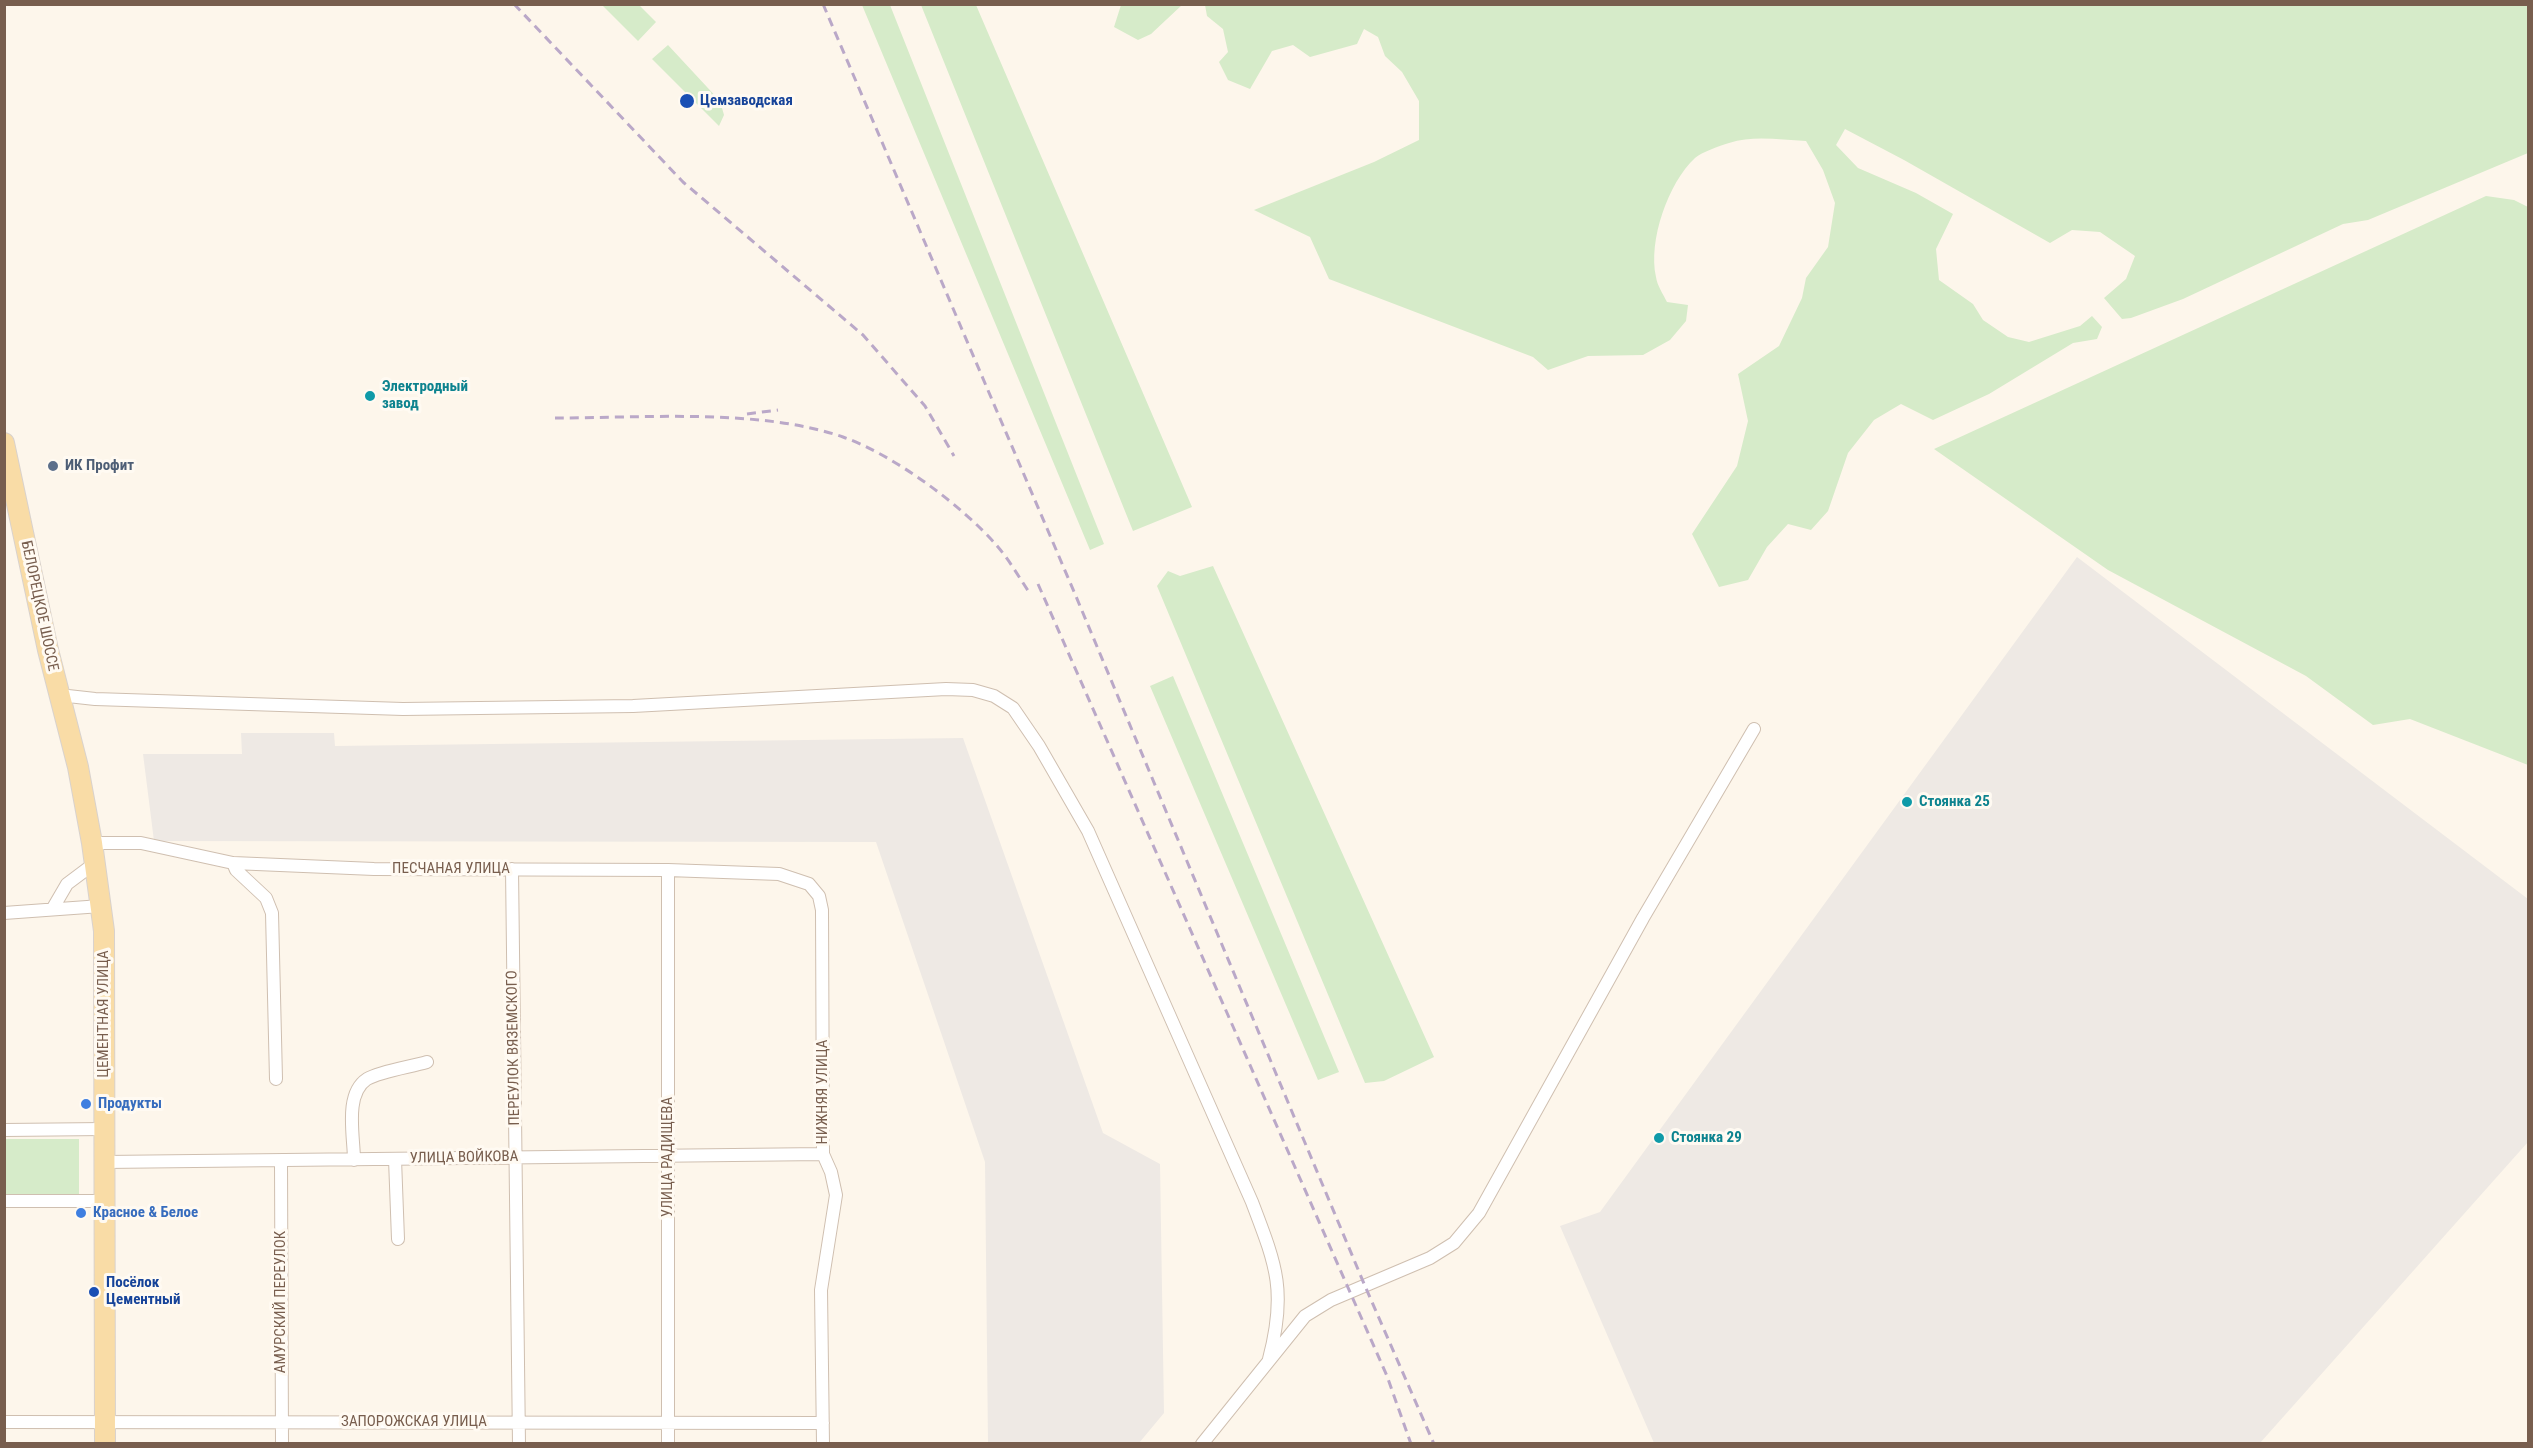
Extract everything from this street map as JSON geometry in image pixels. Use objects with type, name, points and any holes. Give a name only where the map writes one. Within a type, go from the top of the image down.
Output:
[{"type":"main road","name":"БЕЛОРЕЦКОЕ ШОССЕ","points":[[4,443],[59,695],[78,768]]},
{"type":"main road","name":"ЦЕМЕНТНАЯ УЛИЦА","points":[[78,768],[92,843],[104,931],[105,1443]]},
{"type":"street","points":[[59,695],[95,699],[403,709],[633,706],[946,689],[973,690],[994,696],[1013,708],[1039,746],[1088,831],[1252,1202],[1271,1252],[1279,1287],[1278,1326],[1269,1359]]},
{"type":"street","points":[[1202,1443],[1305,1316],[1331,1300],[1430,1258],[1455,1244],[1479,1213],[1643,918],[1754,729]]},
{"type":"street","name":"ПЕСЧАНАЯ УЛИЦА","points":[[92,843],[141,843],[233,863],[374,869],[668,870],[779,874],[809,884]]},
{"type":"street","points":[[53,908],[67,884],[95,863]]},
{"type":"street","points":[[233,863],[236,870],[266,898],[272,913],[276,1078]]},
{"type":"street","name":"ПЕРЕУЛОК ВЯЗЕМСКОГО","points":[[512,869],[519,1443]]},
{"type":"street","name":"УЛИЦА РАДИЩЕВА","points":[[668,870],[668,1443]]},
{"type":"street","name":"НИЖНЯЯ УЛИЦА","points":[[809,884],[819,896],[822,910],[823,1154],[831,1172],[836,1195],[821,1290],[823,1443]]},
{"type":"street","points":[[4,913],[101,906]]},
{"type":"street","points":[[354,1160],[354,1096],[359,1086],[369,1078],[427,1062]]},
{"type":"street","points":[[4,1130],[105,1129]]},
{"type":"street","name":"УЛИЦА ВОЙКОВА","points":[[105,1162],[823,1154]]},
{"type":"street","points":[[395,1159],[399,1239]]},
{"type":"street","name":"АМУРСКИЙ ПЕРЕУЛОК","points":[[281,1161],[282,1443]]},
{"type":"street","points":[[4,1201],[105,1201]]},
{"type":"street","name":"ЗАПОРОЖСКАЯ УЛИЦА","points":[[4,1422],[823,1423]]},
{"type":"shaded area","points":[[2077,557],[2528,899],[2528,1142],[2260,1443],[1654,1443],[1560,1226],[1600,1212]]},
{"type":"shaded area","points":[[241,733],[334,733],[335,746],[963,738],[1103,1133],[1160,1164],[1164,1413],[1139,1443],[988,1443],[985,1162],[876,842],[154,841],[143,754],[242,754]]},
{"type":"green space","points":[[1121,4],[1182,5],[1151,34],[1138,40],[1114,27]]},
{"type":"green space","points":[[602,5],[639,5],[656,22],[638,41]]},
{"type":"green space","points":[[862,5],[890,5],[1104,544],[1090,550]]},
{"type":"green space","points":[[921,5],[976,5],[1192,507],[1133,531]]},
{"type":"green space","points":[[1205,5],[2528,5],[2528,153],[2368,220],[2343,224],[2183,299],[2131,318],[2122,319],[2104,298],[2126,279],[2135,256],[2100,232],[2072,230],[2050,243],[1845,129],[1836,145],[1858,168],[1916,193],[1953,214],[1936,249],[1939,280],[1973,304],[1983,320],[2008,337],[2029,342],[2080,326],[2092,316],[2102,327],[2097,339],[2073,343],[1989,394],[1933,420],[1901,404],[1874,420],[1848,453],[1828,511],[1811,530],[1788,524],[1767,547],[1748,580],[1719,587],[1692,534],[1737,466],[1748,421],[1738,374],[1779,346],[1802,298],[1806,278],[1828,247],[1835,203],[1823,170],[1806,141],[1748,139],[1711,149],[1695,158],[1676,182],[1662,213],[1654,263],[1659,286],[1667,302],[1688,305],[1686,321],[1670,340],[1643,355],[1588,356],[1548,370],[1533,357],[1329,279],[1310,237],[1254,210],[1374,162],[1419,140],[1419,101],[1402,72],[1385,56],[1378,37],[1364,29],[1357,44],[1310,57],[1293,45],[1272,51],[1250,89],[1228,80],[1219,62],[1228,52],[1223,29],[1207,16]]},
{"type":"green space","points":[[668,45],[720,101],[724,115],[719,126],[652,59]]},
{"type":"green space","points":[[2486,196],[2514,200],[2528,207],[2528,765],[2410,719],[2373,725],[2306,676],[2108,570],[1934,449]]},
{"type":"green space","points":[[1213,566],[1434,1057],[1384,1081],[1365,1083],[1157,586],[1168,571],[1180,576]]},
{"type":"green space","points":[[1173,676],[1339,1072],[1318,1080],[1150,686]]},
{"type":"green space","points":[[4,1139],[79,1139],[79,1196],[5,1196]]},
{"type":"railway","points":[[514,4],[683,182],[863,335],[925,406],[954,456]]},
{"type":"railway","points":[[823,4],[1075,594],[1365,1286],[1434,1444]]},
{"type":"railway","points":[[747,414],[778,410]]},
{"type":"railway","points":[[555,418],[663,416],[738,418],[810,428],[843,437],[884,456],[947,499],[998,547],[1031,595]]},
{"type":"railway","points":[[1038,584],[1387,1376],[1411,1444]]},
{"type":"place","name":"Цемзаводская","points":[[687,101]]},
{"type":"place","name":"Электродный завод","points":[[370,396]]},
{"type":"place","name":"ИК Профит","points":[[53,466]]},
{"type":"place","name":"Стоянка 25","points":[[1907,802]]},
{"type":"place","name":"Продукты","points":[[86,1104]]},
{"type":"place","name":"Стоянка 29","points":[[1659,1138]]},
{"type":"place","name":"Красное & Белое","points":[[81,1213]]},
{"type":"place","name":"Посёлок Цементный","points":[[94,1292]]}]
